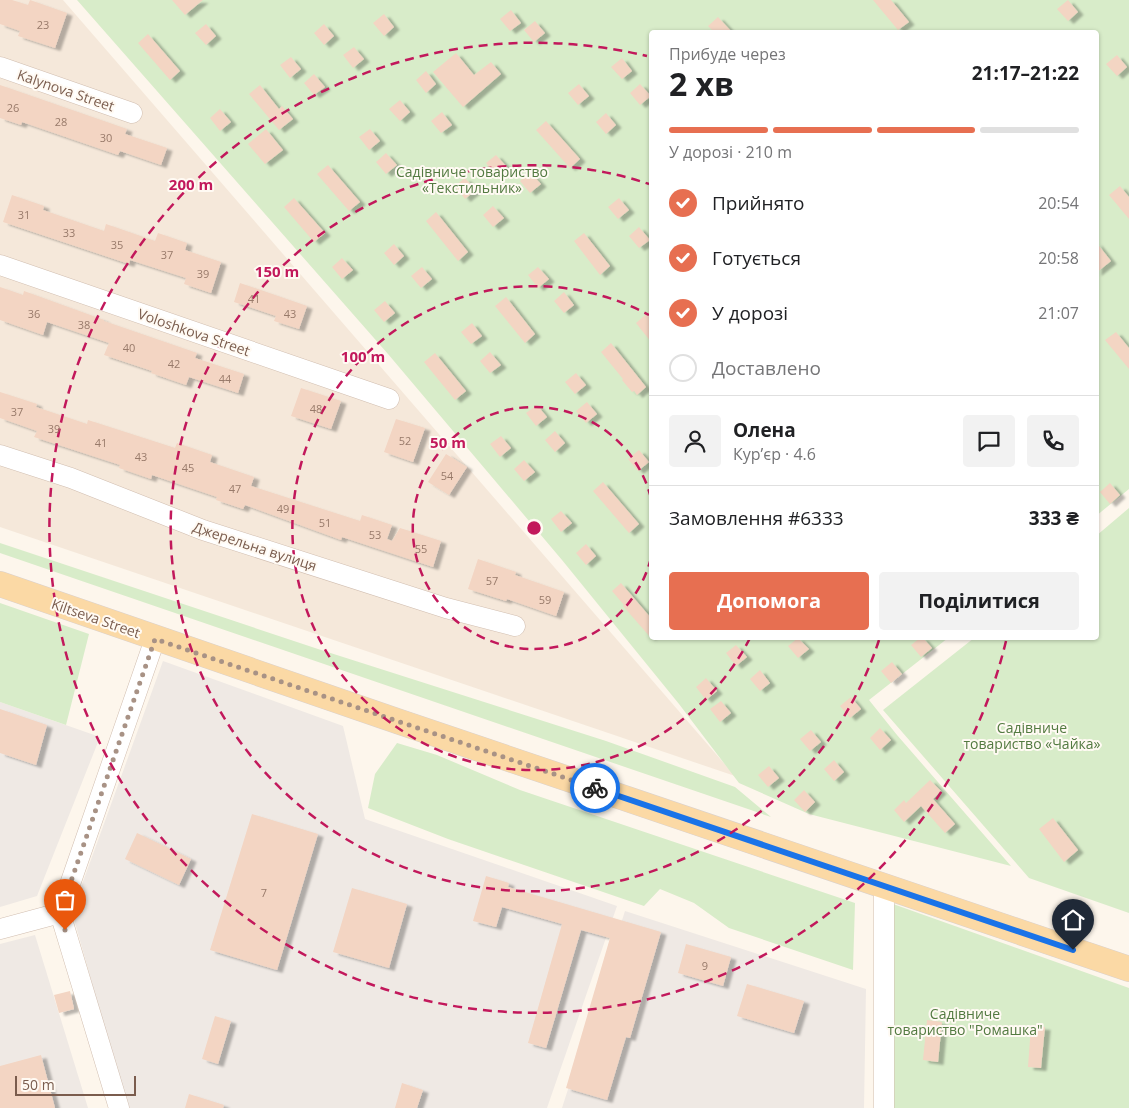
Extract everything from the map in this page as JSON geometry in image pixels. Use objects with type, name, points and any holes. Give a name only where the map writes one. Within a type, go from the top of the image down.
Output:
[{"type":"main road","name":"Kiltseva Street","points":[[0,584],[155,639],[1129,969]]},
{"type":"street","name":"Kalynova Street","points":[[0,67],[132,113]]},
{"type":"street","name":"Voloshkova Street","points":[[0,265],[389,399]]},
{"type":"street","name":"Джерельна вулиця","points":[[0,455],[71,478],[203,530],[446,608],[514,626]]},
{"type":"street","points":[[119,1108],[60,913],[155,639]]},
{"type":"street","points":[[884,886],[884,1108]]},
{"type":"street","points":[[0,930],[60,913]]},
{"type":"shaded area","points":[[0,0],[63,0],[735,776],[0,527]]},
{"type":"shaded area","points":[[163,661],[343,726],[365,819],[617,906],[547,1108],[127,1108],[72,912]]},
{"type":"shaded area","points":[[0,702],[100,737],[37,896],[0,907]]},
{"type":"shaded area","points":[[625,911],[866,989],[864,1108],[562,1108]]},
{"type":"shaded area","points":[[35,935],[88,1108],[0,1108],[0,944]]},
{"type":"green space","name":"Садівниче товариство «Текстильник»","points":[[77,0],[1129,0],[1129,489],[1099,514],[1099,30],[649,30],[649,640],[945,640],[869,700],[1011,866],[809,814],[739,783],[679,704],[562,560],[388,354]]},
{"type":"green space","name":"Садівниче товариство «Чайка»","points":[[1129,508],[1129,913],[1029,878],[883,710],[971,640],[1099,640],[1099,533]]},
{"type":"green space","points":[[0,543],[318,649],[606,741],[735,787],[771,817],[0,553]]},
{"type":"green space","points":[[0,603],[89,634],[66,725],[0,702]]},
{"type":"green space","points":[[397,743],[437,755],[520,790],[855,903],[853,970],[729,928],[694,903],[660,889],[644,906],[448,839],[368,808],[375,774]]},
{"type":"green space","name":"Садівниче товариство \"Ромашка\"","points":[[879,899],[1129,988],[1129,1108],[877,1108]]},
{"type":"building","points":[[0,0],[12,0],[28,5],[30,0],[67,13],[55,48],[18,36],[20,31],[0,24]]},
{"type":"building","points":[[172,0],[203,0],[185,15]]},
{"type":"building","points":[[873,0],[891,0],[909,22],[898,30]]},
{"type":"building","points":[[1068,0],[1078,12],[1068,21],[1057,9]]},
{"type":"building","points":[[511,10],[521,23],[510,31],[500,19]]},
{"type":"building","points":[[384,14],[394,27],[384,36],[373,23]]},
{"type":"building","points":[[718,17],[730,30],[712,30],[708,26]]},
{"type":"building","points":[[535,21],[545,33],[534,42],[524,30]]},
{"type":"building","points":[[206,24],[216,36],[206,45],[195,33]]},
{"type":"building","points":[[324,24],[334,36],[324,45],[314,33]]},
{"type":"building","points":[[148,34],[180,71],[170,80],[138,43]]},
{"type":"building","points":[[354,47],[364,59],[353,68],[343,55]]},
{"type":"building","points":[[456,53],[474,75],[491,62],[501,74],[463,107],[433,72]]},
{"type":"building","points":[[1117,55],[1127,67],[1117,76],[1106,64]]},
{"type":"building","points":[[291,57],[301,69],[290,78],[280,65]]},
{"type":"building","points":[[622,58],[632,71],[622,79],[611,67]]},
{"type":"building","points":[[426,71],[436,84],[426,93],[416,80]]},
{"type":"building","points":[[314,74],[325,87],[314,95],[304,83]]},
{"type":"building","points":[[579,84],[589,96],[578,105],[568,93]]},
{"type":"building","points":[[640,84],[649,94],[649,98],[640,105],[630,93]]},
{"type":"building","points":[[0,85],[127,129],[125,134],[167,148],[161,165],[120,151],[118,155],[22,122],[21,125],[0,118]]},
{"type":"building","points":[[260,85],[279,109],[282,106],[293,119],[279,130],[249,94]]},
{"type":"building","points":[[400,100],[410,112],[400,121],[389,109]]},
{"type":"building","points":[[220,109],[231,122],[220,131],[210,118]]},
{"type":"building","points":[[442,112],[452,125],[441,133],[431,121]]},
{"type":"building","points":[[606,113],[616,125],[606,134],[596,122]]},
{"type":"building","points":[[546,121],[580,159],[570,168],[536,130]]},
{"type":"building","points":[[266,129],[283,150],[265,164],[248,144]]},
{"type":"building","points":[[370,129],[380,141],[369,150],[359,137]]},
{"type":"building","points":[[386,153],[397,165],[386,174],[376,162]]},
{"type":"building","points":[[496,155],[507,167],[496,176],[486,163]]},
{"type":"building","points":[[328,165],[360,202],[349,211],[317,174]]},
{"type":"building","points":[[530,172],[541,184],[530,193],[520,181]]},
{"type":"building","points":[[465,178],[476,190],[465,199],[455,186]]},
{"type":"building","points":[[1120,186],[1129,197],[1129,219],[1109,195]]},
{"type":"building","points":[[12,195],[44,206],[43,210],[104,231],[106,224],[155,241],[158,233],[187,243],[185,250],[221,262],[211,293],[184,284],[186,278],[130,260],[129,264],[3,222]]},
{"type":"building","points":[[294,198],[325,233],[314,242],[284,207]]},
{"type":"building","points":[[619,198],[629,210],[618,219],[608,207]]},
{"type":"building","points":[[493,206],[504,218],[493,227],[483,215]]},
{"type":"building","points":[[436,212],[468,252],[458,261],[426,221]]},
{"type":"building","points":[[639,227],[649,241],[639,248],[629,236]]},
{"type":"building","points":[[584,233],[610,266],[600,275],[574,241]]},
{"type":"building","points":[[394,244],[404,256],[394,265],[384,253]]},
{"type":"building","points":[[1099,246],[1111,261],[1099,271]]},
{"type":"building","points":[[342,258],[353,270],[342,279],[332,267]]},
{"type":"building","points":[[422,267],[432,279],[421,288],[411,276]]},
{"type":"building","points":[[538,267],[549,279],[538,288],[528,275]]},
{"type":"building","points":[[240,283],[307,306],[299,329],[274,321],[276,316],[234,302]]},
{"type":"building","points":[[0,287],[23,295],[24,291],[197,353],[195,358],[244,374],[238,393],[189,377],[186,385],[151,373],[152,371],[104,355],[109,343],[47,322],[43,335],[0,320]]},
{"type":"building","points":[[564,292],[574,305],[564,313],[554,301]]},
{"type":"building","points":[[506,297],[535,334],[525,343],[495,306]]},
{"type":"building","points":[[385,301],[395,313],[384,322],[374,310]]},
{"type":"building","points":[[649,312],[649,339],[636,323]]},
{"type":"building","points":[[472,323],[482,336],[471,344],[461,332]]},
{"type":"building","points":[[1116,332],[1129,348],[1129,369],[1105,340]]},
{"type":"building","points":[[611,343],[646,387],[637,395],[634,391],[632,392],[601,352]]},
{"type":"building","points":[[490,352],[501,365],[490,373],[480,361]]},
{"type":"building","points":[[435,353],[466,391],[455,400],[424,362]]},
{"type":"building","points":[[576,373],[586,385],[575,394],[565,382]]},
{"type":"building","points":[[301,388],[341,401],[331,429],[291,416]]},
{"type":"building","points":[[0,392],[37,404],[36,407],[87,424],[88,420],[175,448],[177,443],[212,455],[210,462],[254,477],[251,486],[360,521],[362,515],[392,525],[387,539],[392,541],[400,528],[441,541],[433,567],[342,537],[341,540],[245,505],[243,509],[216,500],[217,497],[152,475],[151,479],[119,468],[120,465],[34,437],[37,431],[0,418]]},
{"type":"building","points":[[587,402],[597,414],[586,423],[576,411]]},
{"type":"building","points":[[537,405],[547,417],[536,426],[526,413]]},
{"type":"building","points":[[396,419],[425,428],[413,462],[384,452]]},
{"type":"building","points":[[555,431],[565,443],[555,452],[545,440]]},
{"type":"building","points":[[501,436],[511,448],[500,457],[490,444]]},
{"type":"building","points":[[639,450],[649,462],[638,471],[628,459]]},
{"type":"building","points":[[446,454],[467,467],[449,495],[428,482]]},
{"type":"building","points":[[524,460],[535,472],[524,481],[514,469]]},
{"type":"building","points":[[603,482],[639,524],[629,533],[593,491]]},
{"type":"building","points":[[1110,483],[1120,495],[1110,504],[1100,492]]},
{"type":"building","points":[[561,511],[572,523],[561,532],[551,519]]},
{"type":"building","points":[[586,544],[596,556],[586,565],[576,553]]},
{"type":"building","points":[[478,559],[516,572],[515,575],[564,592],[556,616],[507,599],[506,601],[468,589]]},
{"type":"building","points":[[621,583],[649,616],[649,636],[623,606],[612,591]]},
{"type":"building","points":[[796,640],[800,640],[809,649],[798,658],[788,646]]},
{"type":"building","points":[[917,640],[925,640],[932,648],[921,657],[911,645]]},
{"type":"building","points":[[736,645],[747,657],[736,666],[726,653]]},
{"type":"building","points":[[892,662],[902,674],[891,683],[881,671]]},
{"type":"building","points":[[760,670],[770,683],[760,691],[750,679]]},
{"type":"building","points":[[706,678],[717,691],[706,700],[696,687]]},
{"type":"building","points":[[851,697],[861,709],[850,718],[840,706]]},
{"type":"building","points":[[721,701],[731,713],[720,722],[710,709]]},
{"type":"building","points":[[0,709],[47,725],[36,765],[0,753]]},
{"type":"building","points":[[880,728],[891,740],[880,750],[870,738]]},
{"type":"building","points":[[811,730],[821,742],[810,751],[800,739]]},
{"type":"building","points":[[834,760],[844,772],[834,781],[824,769]]},
{"type":"building","points":[[769,766],[779,778],[768,787],[758,775]]},
{"type":"building","points":[[930,780],[941,791],[933,799],[955,824],[945,833],[921,806],[904,822],[894,810],[904,800],[906,803]]},
{"type":"building","points":[[804,790],[815,802],[805,812],[794,800]]},
{"type":"building","points":[[252,814],[318,834],[277,970],[210,950]]},
{"type":"building","points":[[1053,818],[1078,850],[1064,862],[1039,829]]},
{"type":"building","points":[[137,833],[191,859],[179,885],[125,859]]},
{"type":"building","points":[[486,876],[509,883],[508,887],[661,932],[630,1038],[626,1037],[607,1100],[566,1088],[610,938],[581,930],[546,1048],[528,1043],[562,924],[502,907],[496,927],[473,921]]},
{"type":"building","points":[[352,888],[407,904],[389,968],[333,952]]},
{"type":"building","points":[[686,944],[731,957],[723,986],[678,973]]},
{"type":"building","points":[[747,984],[804,1001],[794,1033],[737,1016]]},
{"type":"building","points":[[70,991],[74,1009],[59,1013],[54,995]]},
{"type":"building","points":[[215,1016],[231,1021],[218,1064],[202,1059]]},
{"type":"building","points":[[927,1020],[942,1022],[938,1062],[923,1060]]},
{"type":"building","points":[[1031,1026],[1045,1027],[1041,1068],[1028,1067]]},
{"type":"building","points":[[41,1055],[55,1108],[0,1108],[0,1066]]},
{"type":"building","points":[[402,1083],[423,1090],[417,1108],[395,1108]]},
{"type":"building","points":[[189,1094],[224,1105],[223,1108],[185,1108]]},
{"type":"way so far","points":[[65,930],[60,913],[155,639],[595,788]]},
{"type":"route","points":[[595,788],[1073,950]]}]
